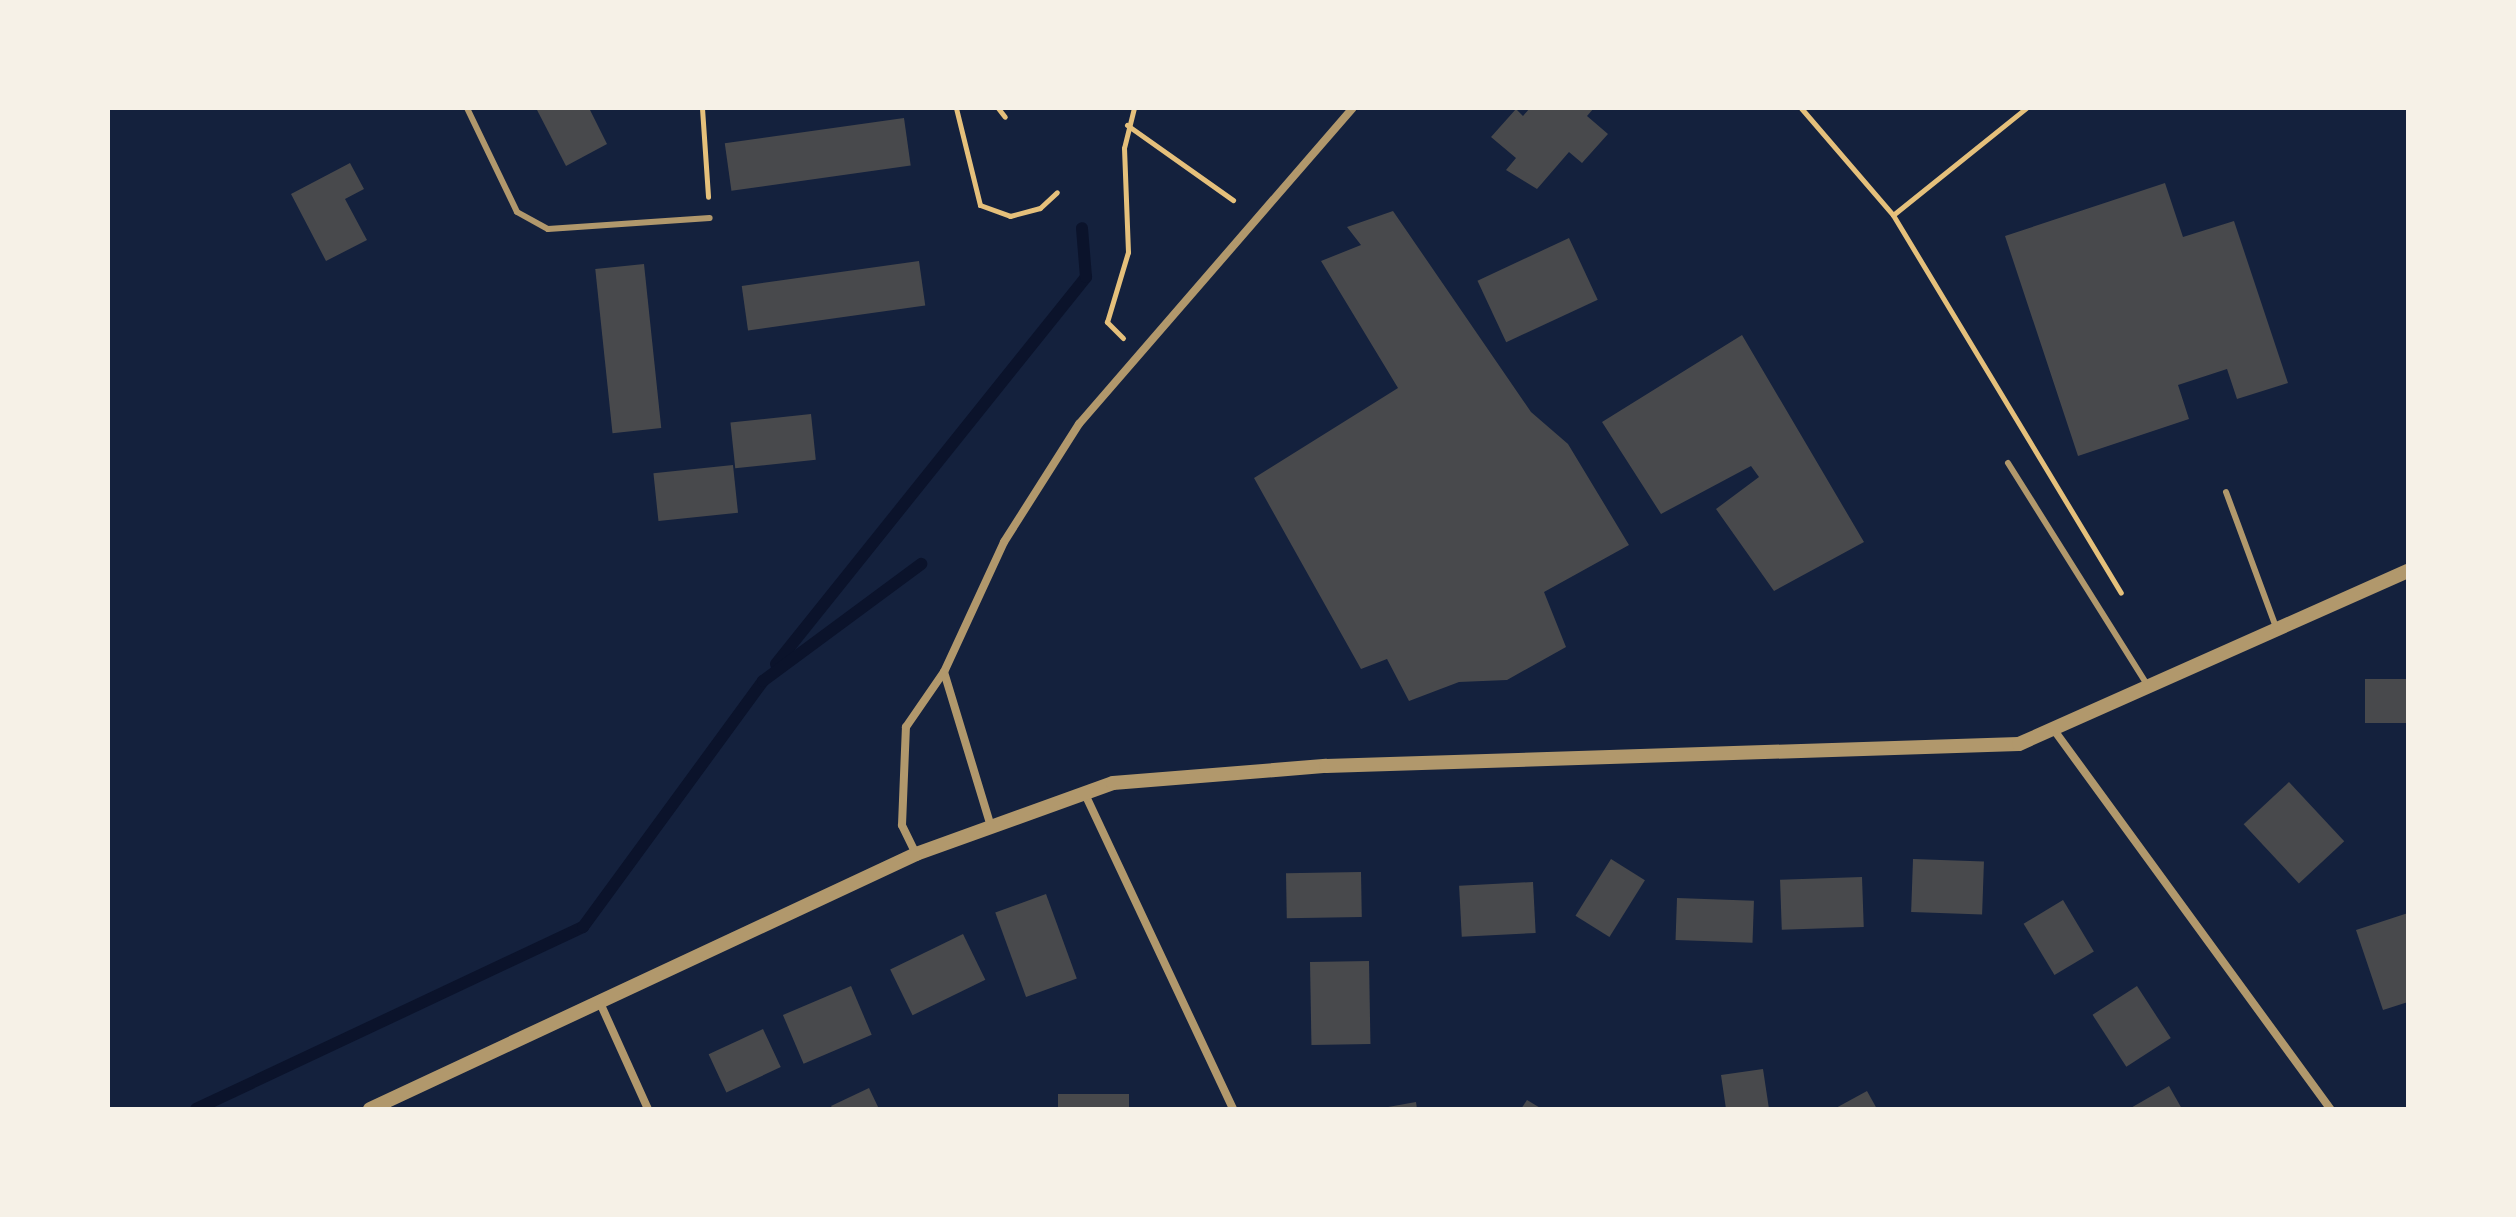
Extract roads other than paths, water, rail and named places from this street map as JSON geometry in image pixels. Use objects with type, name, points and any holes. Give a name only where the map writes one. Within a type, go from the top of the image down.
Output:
[{"type":"street","points":[[916,854],[902,825],[906,727],[944,672],[971,603],[1044,473],[1138,353],[1353,108]]},
{"type":"street","points":[[370,1109],[601,1005],[916,854],[990,823],[1084,791],[1151,774],[1221,770],[1972,749],[2019,744],[2408,571]]},
{"type":"street","points":[[944,672],[990,823]]},
{"type":"street","points":[[2054,730],[2330,1109]]},
{"type":"street","points":[[1084,791],[1233,1109]]},
{"type":"street","points":[[601,1005],[648,1109]]},
{"type":"lane","points":[[467,108],[517,212],[548,229],[710,218]]},
{"type":"lane","points":[[2008,463],[2149,688]]},
{"type":"lane","points":[[2226,492],[2277,630]]},
{"type":"waterway","points":[[776,664],[1086,277],[1082,228]]},
{"type":"waterway","points":[[196,1109],[583,927],[763,681],[921,564]]}]
